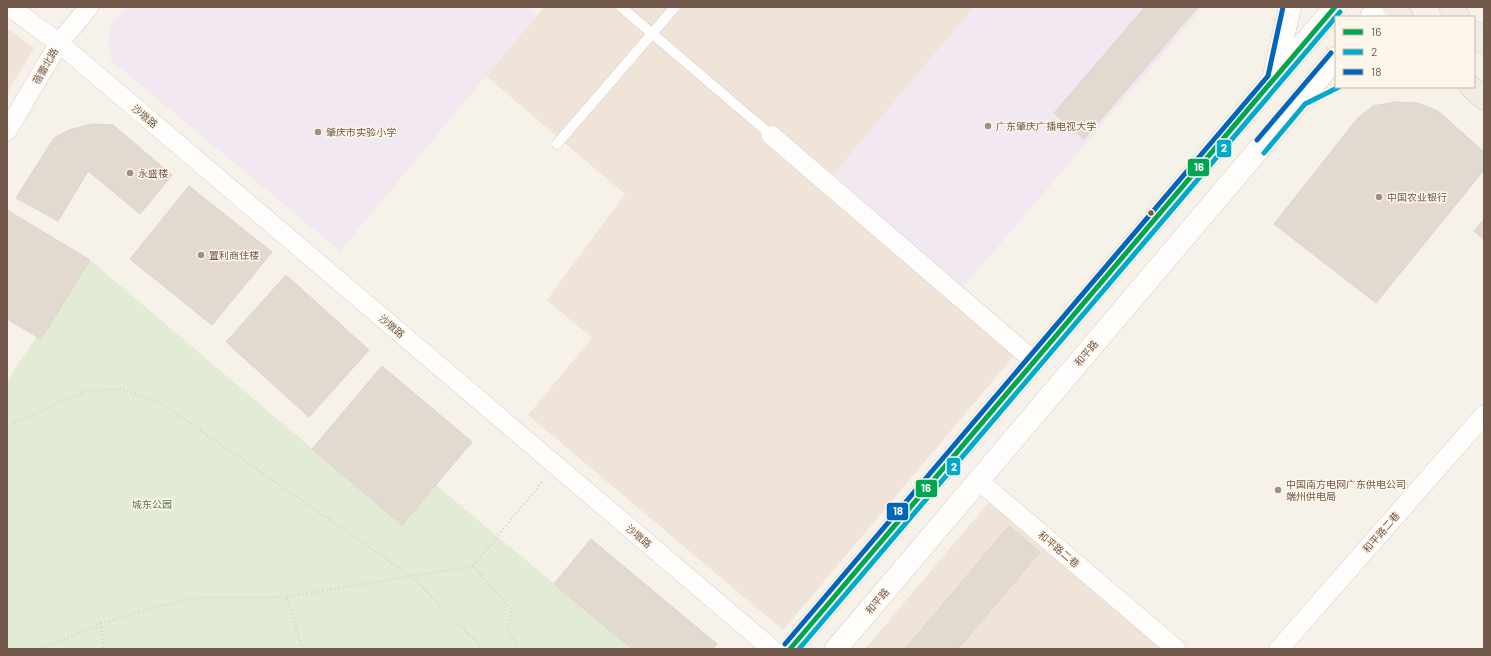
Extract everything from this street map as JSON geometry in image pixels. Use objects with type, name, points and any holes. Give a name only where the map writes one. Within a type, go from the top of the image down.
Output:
[{"type":"main road","points":[[1274,79],[1290,7]]},
{"type":"main road","points":[[790,649],[1335,7]]},
{"type":"main road","points":[[1372,16],[1380,7]]},
{"type":"main road","points":[[1392,7],[1401,16]]},
{"type":"main road","points":[[1450,7],[1458,16]]},
{"type":"main road","points":[[1475,33],[1484,43]]},
{"type":"main road","name":"和平路","points":[[836,649],[1335,59]]},
{"type":"main road","points":[[1301,98],[1335,81]]},
{"type":"street","name":"沙墩路","points":[[10,7],[58,43],[772,649]]},
{"type":"street","name":"蓓蕾北路","points":[[7,131],[58,43],[89,7]]},
{"type":"street","points":[[771,135],[1034,362]]},
{"type":"street","name":"和平路二巷","points":[[1279,649],[1484,415]]},
{"type":"street","name":"和平路二巷","points":[[978,480],[1176,649]]},
{"type":"lane","points":[[620,7],[771,135]]},
{"type":"lane","points":[[557,144],[675,7]]},
{"type":"path","points":[[7,426],[86,391],[122,389],[158,401],[411,576],[481,646],[480,649]]},
{"type":"path","points":[[42,649],[100,623],[190,598],[286,597],[473,566],[556,466]]},
{"type":"path","points":[[473,566],[512,611],[508,629],[519,649]]},
{"type":"path","points":[[286,597],[303,649]]},
{"type":"path","points":[[100,623],[103,649]]},
{"type":"shaded area","name":"肇庆市实验小学","points":[[127,7],[527,7],[537,15],[340,251],[111,60],[108,44],[111,26]]},
{"type":"shaded area","points":[[544,7],[974,7],[924,67],[951,290],[1018,351],[783,630],[528,415],[592,338],[547,300],[625,194],[486,76]]},
{"type":"shaded area","name":"广东肇庆广播电视大学","points":[[974,7],[1203,7],[957,294],[825,184]]},
{"type":"shaded area","points":[[7,28],[34,48],[7,93]]},
{"type":"shaded area","points":[[990,501],[1161,646],[1159,649],[865,649]]},
{"type":"green space","name":"城东公园","points":[[89,259],[402,525],[436,485],[632,649],[7,649],[7,381]]},
{"type":"building","points":[[1145,7],[1198,7],[1084,139],[1054,113]]},
{"type":"building","name":"中国农业银行","points":[[1395,102],[1418,103],[1438,111],[1484,152],[1484,170],[1376,303],[1274,224],[1357,119],[1373,106]]},
{"type":"building","name":"永盛楼","points":[[92,124],[113,125],[172,175],[140,214],[88,171],[58,221],[16,198],[54,138],[69,130]]},
{"type":"building","name":"置利商住楼","points":[[189,186],[272,252],[212,325],[130,259]]},
{"type":"building","points":[[7,210],[90,260],[41,339],[7,319]]},
{"type":"building","points":[[1484,219],[1484,240],[1474,231]]},
{"type":"building","points":[[286,275],[369,350],[309,417],[226,342]]},
{"type":"building","points":[[382,366],[472,442],[402,525],[312,449]]},
{"type":"building","points":[[1009,526],[1040,552],[958,649],[905,649]]},
{"type":"building","points":[[591,539],[717,644],[713,649],[632,649],[554,584]]},
{"type":"transit line","name":"18","points":[[785,644],[1268,76],[1283,7]]},
{"type":"transit line","name":"16","points":[[790,649],[1335,7]]},
{"type":"transit line","name":"2","points":[[1337,16],[1340,12]]},
{"type":"transit line","name":"2","points":[[799,649],[1335,18]]},
{"type":"transit line","name":"18","points":[[1257,140],[1331,53]]},
{"type":"transit line","name":"2","points":[[1264,153],[1305,104],[1337,88]]},
{"type":"place","name":"广东肇庆广播电视大学","points":[[988,126]]},
{"type":"place","name":"肇庆市实验小学","points":[[318,132]]},
{"type":"place","name":"永盛楼","points":[[130,173]]},
{"type":"place","name":"中国农业银行","points":[[1379,197]]},
{"type":"place","name":"置利商住楼","points":[[201,255]]},
{"type":"place","name":"中国南方电网广东供电公司 端州供电局","points":[[1278,490]]}]
